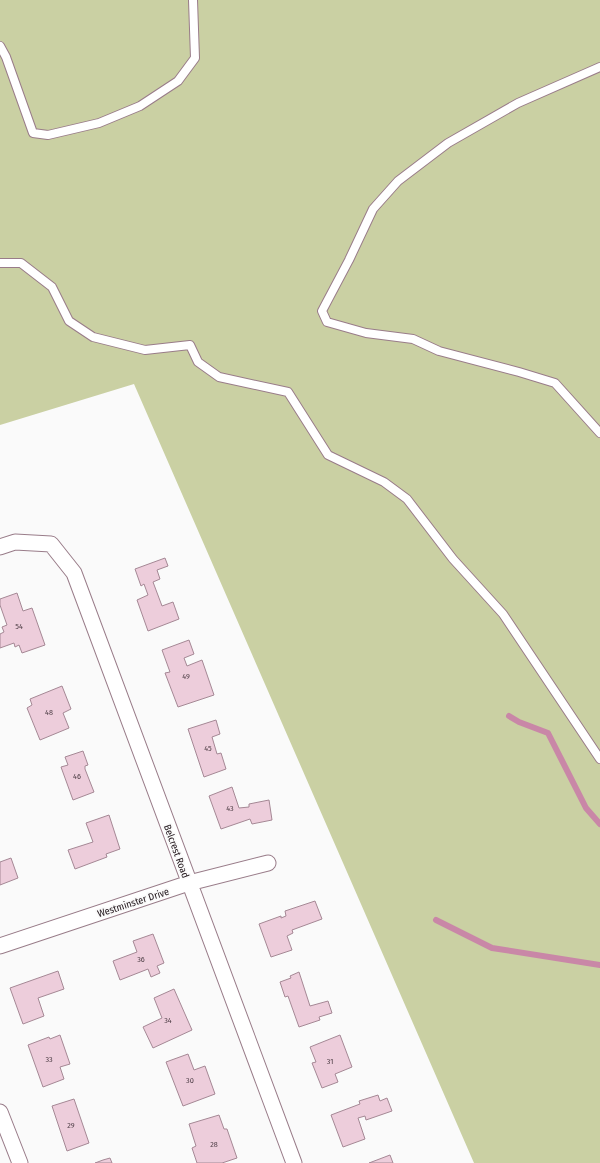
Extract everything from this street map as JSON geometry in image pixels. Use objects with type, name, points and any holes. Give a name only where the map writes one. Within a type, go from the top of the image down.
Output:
[{"type":"street","name":"Belcrest Road","points":[[0,547],[15,542],[52,544],[74,573],[294,1163]]},
{"type":"street","name":"Westminster Drive","points":[[0,946],[189,883],[268,863]]},
{"type":"street","points":[[0,1112],[20,1163]]},
{"type":"lane","points":[[0,46],[6,57],[33,133],[48,135],[99,123],[140,106],[178,81],[195,58],[193,0]]},
{"type":"lane","points":[[600,67],[518,103],[448,143],[398,180],[373,209],[349,260],[322,311],[328,322],[366,333],[413,340],[439,351],[519,372],[555,384],[600,433]]},
{"type":"lane","points":[[0,263],[21,263],[52,287],[69,322],[93,337],[146,350],[190,345],[198,362],[219,377],[288,392],[328,455],[384,482],[407,499],[453,559],[504,614],[600,759]]},
{"type":"green space","points":[[0,0],[600,0],[600,1163],[474,1163],[134,384],[0,425]]},
{"type":"building","points":[[165,558],[168,566],[157,570],[160,579],[153,582],[162,606],[173,602],[179,619],[148,631],[137,600],[148,595],[144,584],[141,586],[135,569]]},
{"type":"building","points":[[17,593],[23,611],[32,608],[45,645],[22,653],[19,645],[15,647],[14,643],[0,648],[0,634],[4,632],[2,627],[7,625],[0,605],[0,599]]},
{"type":"building","points":[[189,640],[194,654],[184,658],[187,666],[202,660],[214,695],[178,707],[165,673],[170,672],[162,650]]},
{"type":"building","points":[[62,686],[71,709],[63,713],[69,728],[40,740],[27,708],[32,705],[30,699]]},
{"type":"building","points":[[216,720],[220,734],[212,737],[217,754],[221,753],[226,769],[204,777],[188,729]]},
{"type":"building","points":[[83,751],[88,765],[85,766],[85,769],[94,792],[73,800],[61,767],[68,765],[65,757]]},
{"type":"building","points":[[232,787],[239,808],[249,807],[249,804],[269,800],[272,820],[252,824],[250,819],[221,829],[209,796]]},
{"type":"building","points":[[109,815],[120,849],[106,854],[107,857],[75,869],[68,850],[93,842],[86,823]]},
{"type":"building","points":[[11,858],[18,878],[0,885],[0,862]]},
{"type":"building","points":[[315,901],[322,919],[292,930],[293,933],[287,936],[292,950],[271,957],[259,924],[281,916],[281,918],[286,916],[285,911]]},
{"type":"building","points":[[153,934],[164,963],[157,966],[160,973],[151,977],[148,969],[120,980],[113,961],[137,952],[133,941]]},
{"type":"building","points":[[58,971],[64,989],[38,998],[44,1016],[23,1024],[10,988]]},
{"type":"building","points":[[299,972],[310,1006],[328,1001],[332,1013],[319,1017],[320,1020],[299,1027],[288,996],[285,997],[280,982],[291,978],[290,976]]},
{"type":"building","points":[[174,989],[192,1030],[153,1048],[143,1027],[162,1018],[154,998]]},
{"type":"building","points":[[60,1035],[70,1064],[60,1067],[64,1079],[43,1087],[28,1045],[49,1037],[50,1039]]},
{"type":"building","points":[[340,1035],[352,1067],[335,1074],[338,1082],[322,1088],[312,1063],[316,1062],[310,1047]]},
{"type":"building","points":[[188,1054],[194,1070],[205,1066],[215,1094],[183,1106],[166,1062]]},
{"type":"building","points":[[378,1095],[380,1101],[387,1098],[392,1111],[366,1120],[365,1116],[358,1118],[365,1139],[343,1147],[331,1115],[360,1104],[359,1101]]},
{"type":"building","points":[[74,1099],[89,1143],[67,1151],[52,1106]]},
{"type":"building","points":[[219,1115],[224,1129],[227,1129],[237,1158],[222,1163],[197,1163],[192,1148],[196,1146],[189,1124]]},
{"type":"building","points":[[390,1155],[393,1163],[369,1163]]},
{"type":"building","points":[[110,1158],[112,1163],[95,1163],[103,1160]]},
{"type":"waterway","points":[[509,716],[519,722],[548,733],[586,808],[600,824]]},
{"type":"waterway","points":[[436,920],[492,948],[600,965]]}]
